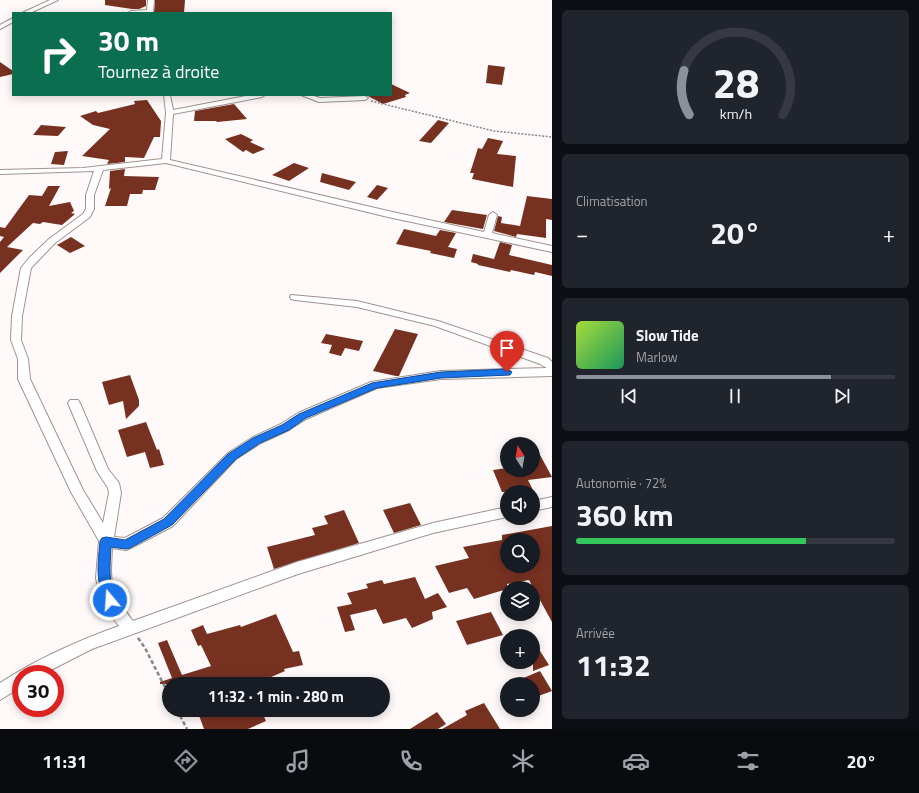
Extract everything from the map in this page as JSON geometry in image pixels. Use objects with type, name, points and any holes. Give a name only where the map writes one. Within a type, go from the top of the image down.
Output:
[{"type":"street","points":[[27,12],[55,0]]},
{"type":"street","points":[[150,0],[150,12]]},
{"type":"street","points":[[1,26],[12,20]]},
{"type":"street","points":[[1,26],[12,26]]},
{"type":"street","points":[[166,161],[170,113],[167,96]]},
{"type":"street","points":[[170,113],[257,96]]},
{"type":"street","points":[[307,96],[319,100],[365,98]]},
{"type":"street","points":[[0,172],[98,169],[166,161],[388,214],[552,249]]},
{"type":"street","points":[[98,169],[90,196],[90,209],[87,215],[52,241],[32,260],[26,268],[17,316],[16,340],[23,359],[24,379],[77,492],[106,541]]},
{"type":"street","points":[[487,235],[493,215]]},
{"type":"street","points":[[295,297],[358,304],[438,324],[544,361],[552,367]]},
{"type":"street","points":[[106,541],[126,544],[168,522],[232,456],[257,440],[285,427],[302,416],[375,385],[441,375],[552,372]]},
{"type":"street","points":[[74,403],[103,471],[114,486],[115,492],[106,541],[103,578],[106,592],[114,608],[130,629]]},
{"type":"street","points":[[540,505],[552,502]]},
{"type":"street","points":[[45,665],[87,644],[297,568],[433,528],[500,514]]},
{"type":"street","points":[[0,692],[12,684]]},
{"type":"path","points":[[365,98],[372,102],[494,131],[552,137]]},
{"type":"path","points":[[130,629],[146,648],[162,681]]},
{"type":"path","points":[[181,717],[187,729]]},
{"type":"building","points":[[105,0],[146,0],[146,6],[139,9],[132,9],[105,5]]},
{"type":"building","points":[[155,0],[185,0],[184,12],[154,12]]},
{"type":"building","points":[[0,62],[12,70],[12,74],[0,77]]},
{"type":"building","points":[[488,65],[505,67],[502,85],[486,83]]},
{"type":"building","points":[[392,84],[410,93],[405,95],[406,97],[383,104],[368,96],[392,96]]},
{"type":"building","points":[[147,100],[161,121],[160,137],[154,137],[144,158],[125,157],[125,162],[107,164],[109,160],[82,156],[110,129],[93,125],[80,116],[96,111],[98,113],[135,104],[134,101]]},
{"type":"building","points":[[234,104],[247,119],[217,122],[194,121],[195,111]]},
{"type":"building","points":[[438,120],[449,123],[431,143],[419,141]]},
{"type":"building","points":[[41,125],[66,127],[58,136],[33,135]]},
{"type":"building","points":[[241,134],[253,140],[250,142],[265,149],[253,154],[246,150],[243,152],[225,139]]},
{"type":"building","points":[[488,138],[503,141],[497,154],[516,156],[513,187],[472,179],[474,173],[470,173],[478,148],[482,149]]},
{"type":"building","points":[[68,151],[64,165],[51,164],[55,152]]},
{"type":"building","points":[[294,163],[309,168],[289,181],[272,175]]},
{"type":"building","points":[[125,169],[124,176],[159,177],[155,190],[143,190],[142,194],[130,194],[127,206],[105,206],[111,188],[109,189],[110,171]]},
{"type":"building","points":[[322,173],[356,182],[349,190],[320,182]]},
{"type":"building","points":[[377,185],[388,188],[377,200],[367,197]]},
{"type":"building","points":[[48,186],[60,186],[49,206],[70,202],[74,211],[71,213],[75,214],[62,225],[43,222],[40,224],[33,223],[7,247],[23,250],[0,273],[0,242],[4,237],[0,236],[0,227],[5,228],[29,195],[42,196]]},
{"type":"building","points":[[527,196],[552,199],[552,220],[546,219],[546,238],[517,234],[516,237],[494,231],[498,216],[502,217],[501,223],[520,226]]},
{"type":"building","points":[[452,210],[487,215],[483,229],[444,222]]},
{"type":"building","points":[[404,229],[436,236],[440,230],[456,233],[448,247],[457,249],[454,258],[430,253],[431,251],[396,244]]},
{"type":"building","points":[[71,237],[85,246],[70,253],[57,245]]},
{"type":"building","points":[[500,242],[512,245],[509,255],[552,265],[552,276],[535,272],[534,275],[511,270],[510,272],[471,262],[473,254],[494,259]]},
{"type":"building","points":[[395,329],[418,334],[399,376],[373,371]]},
{"type":"building","points":[[326,334],[363,341],[359,351],[345,348],[341,356],[329,353],[332,345],[321,343]]},
{"type":"building","points":[[130,375],[139,400],[139,406],[126,419],[123,401],[109,405],[102,382]]},
{"type":"building","points":[[146,422],[157,450],[159,449],[164,465],[150,468],[145,452],[127,457],[118,430]]},
{"type":"building","points":[[540,455],[552,477],[528,480],[530,485],[500,485],[500,487],[493,470],[500,469],[500,477],[540,477]]},
{"type":"building","points":[[410,503],[421,525],[394,533],[383,510]]},
{"type":"building","points":[[344,510],[359,543],[274,569],[267,547],[315,535],[312,528],[328,524],[324,516]]},
{"type":"building","points":[[552,526],[552,622],[540,600],[540,581],[500,581],[500,591],[474,599],[467,588],[449,593],[435,566],[469,558],[463,547],[500,540],[500,573],[540,573],[540,533],[513,533]]},
{"type":"building","points":[[415,577],[425,599],[438,593],[447,607],[432,612],[433,619],[412,628],[406,618],[383,624],[376,609],[350,615],[355,630],[345,632],[337,607],[352,604],[347,593],[368,588],[366,584],[382,580],[384,584]]},
{"type":"building","points":[[491,612],[500,629],[500,636],[467,645],[456,621]]},
{"type":"building","points":[[276,614],[293,652],[299,651],[303,665],[284,669],[285,671],[271,677],[172,677],[158,643],[167,640],[182,675],[211,666],[201,645],[198,646],[191,630],[203,625],[207,634],[240,625],[241,627]]},
{"type":"building","points":[[540,651],[549,665],[540,668]]},
{"type":"building","points":[[540,671],[552,691],[540,695],[540,677],[526,677]]},
{"type":"building","points":[[484,703],[500,729],[442,729],[467,715],[465,711]]},
{"type":"building","points":[[437,712],[446,724],[438,729],[410,729]]},
{"type":"building","points":[[200,717],[264,717],[266,721],[248,729],[204,729]]},
{"type":"route","points":[[110,600],[106,592],[103,578],[106,541],[126,544],[168,522],[232,456],[257,440],[285,427],[302,416],[375,385],[441,375],[507,372]]}]
